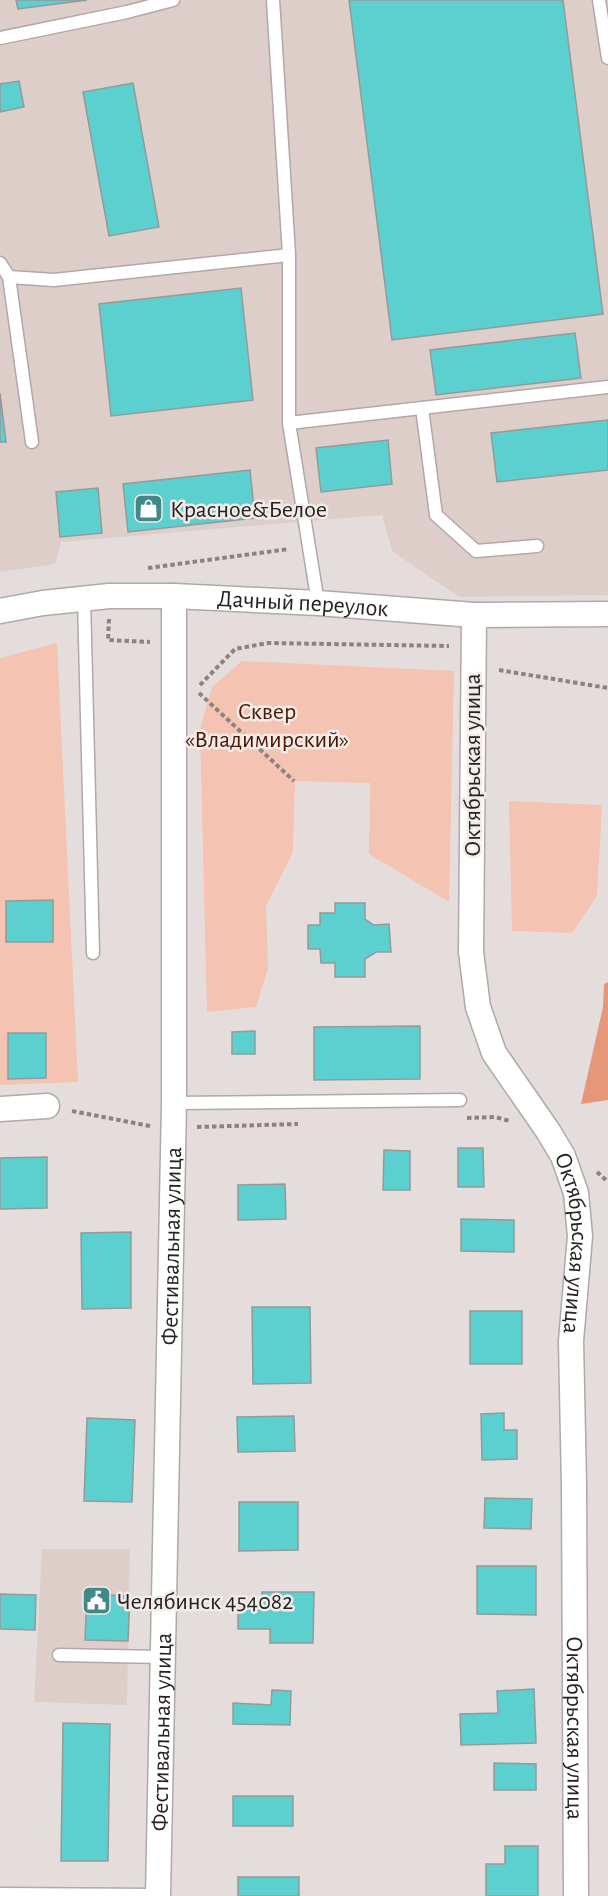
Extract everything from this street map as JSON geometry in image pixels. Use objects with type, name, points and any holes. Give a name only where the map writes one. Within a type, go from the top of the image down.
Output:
[{"type":"street","name":"Дачный переулок","points":[[0,611],[43,603],[109,596],[174,596],[318,603],[474,615],[608,614]]},
{"type":"street","name":"Фестивальная улица","points":[[158,1895],[174,1130],[180,1103],[174,596]]},
{"type":"street","name":"Октябрьская улица","points":[[474,615],[471,952],[478,1007],[494,1053],[563,1156],[576,1192],[580,1236],[571,1341],[576,1896]]},
{"type":"street","points":[[0,1109],[47,1106]]},
{"type":"lane","points":[[0,38],[127,12],[173,0]]},
{"type":"lane","points":[[273,0],[288,255],[289,423],[318,603]]},
{"type":"lane","points":[[599,0],[608,58]]},
{"type":"lane","points":[[9,277],[54,280],[288,255]]},
{"type":"lane","points":[[0,263],[9,277],[32,442]]},
{"type":"lane","points":[[289,423],[608,387]]},
{"type":"lane","points":[[422,408],[436,515],[476,551],[537,546]]},
{"type":"lane","points":[[84,599],[93,953]]},
{"type":"lane","points":[[180,1103],[460,1100]]},
{"type":"lane","points":[[58,1655],[163,1657]]},
{"type":"lane","points":[[0,1894],[158,1895]]},
{"type":"path","points":[[145,569],[308,547]]},
{"type":"path","points":[[193,698],[195,690],[234,649],[268,643],[473,656],[608,688]]},
{"type":"path","points":[[195,690],[294,781]]},
{"type":"path","points":[[180,1103],[187,1127],[306,1124]]},
{"type":"path","points":[[72,1111],[174,1130]]},
{"type":"path","points":[[460,1119],[495,1118],[548,1131]]},
{"type":"path","points":[[591,1167],[608,1182]]},
{"type":"shaded area","points":[[0,0],[608,0],[608,595],[459,597],[392,551],[382,515],[61,542],[55,564],[0,572]]},
{"type":"shaded area","points":[[608,982],[608,1100],[581,1104],[603,1007],[604,984]]},
{"type":"shaded area","points":[[42,1549],[130,1549],[127,1705],[34,1702]]},
{"type":"green space","points":[[57,643],[78,1082],[0,1085],[0,658]]},
{"type":"green space","name":"Сквер «Владимирский»","points":[[242,661],[454,671],[449,902],[369,854],[370,783],[295,781],[293,852],[266,906],[268,968],[256,1007],[207,1012],[200,729],[212,687]]},
{"type":"green space","points":[[509,801],[602,805],[597,896],[572,933],[512,931]]},
{"type":"building","points":[[16,0],[87,0],[18,9]]},
{"type":"building","points":[[349,0],[563,0],[603,314],[392,340]]},
{"type":"building","points":[[19,81],[24,107],[0,112],[0,84]]},
{"type":"building","points":[[133,83],[159,227],[109,236],[83,92]]},
{"type":"building","points":[[241,288],[253,400],[111,416],[99,304]]},
{"type":"building","points":[[575,333],[581,378],[436,395],[430,350]]},
{"type":"building","points":[[0,393],[6,442],[0,442]]},
{"type":"building","points":[[608,420],[608,470],[497,482],[491,433]]},
{"type":"building","points":[[388,440],[392,484],[321,492],[316,448]]},
{"type":"building","points":[[250,470],[255,518],[128,532],[123,484]]},
{"type":"building","points":[[98,488],[102,533],[60,537],[56,492]]},
{"type":"building","points":[[53,900],[53,942],[6,942],[6,901]]},
{"type":"building","points":[[335,903],[365,903],[365,919],[374,925],[389,924],[391,952],[376,952],[365,959],[365,977],[335,977],[335,963],[321,963],[320,949],[308,949],[308,925],[320,925],[320,913],[335,913]]},
{"type":"building","points":[[420,1026],[420,1079],[314,1080],[314,1027]]},
{"type":"building","points":[[255,1031],[255,1054],[232,1054],[232,1032]]},
{"type":"building","points":[[8,1033],[46,1033],[46,1078],[8,1079]]},
{"type":"building","points":[[458,1148],[483,1148],[484,1187],[458,1187]]},
{"type":"building","points":[[384,1150],[410,1151],[410,1190],[383,1190]]},
{"type":"building","points":[[47,1157],[47,1208],[0,1209],[0,1158]]},
{"type":"building","points":[[285,1184],[286,1219],[238,1220],[238,1185]]},
{"type":"building","points":[[461,1219],[514,1220],[514,1252],[461,1251]]},
{"type":"building","points":[[131,1232],[131,1308],[82,1309],[81,1233]]},
{"type":"building","points":[[252,1307],[310,1307],[311,1383],[253,1384]]},
{"type":"building","points":[[470,1311],[522,1311],[522,1364],[470,1364]]},
{"type":"building","points":[[504,1413],[504,1430],[517,1430],[517,1459],[482,1460],[481,1414]]},
{"type":"building","points":[[294,1416],[295,1451],[238,1452],[237,1417]]},
{"type":"building","points":[[87,1418],[135,1420],[132,1502],[84,1501]]},
{"type":"building","points":[[485,1498],[532,1499],[531,1529],[484,1528]]},
{"type":"building","points":[[239,1502],[298,1502],[298,1550],[239,1551]]},
{"type":"building","points":[[477,1566],[536,1566],[536,1615],[477,1614]]},
{"type":"building","points":[[262,1592],[314,1592],[313,1643],[270,1643],[270,1629],[238,1629],[238,1607],[262,1607]]},
{"type":"building","points":[[0,1594],[36,1595],[35,1630],[0,1629]]},
{"type":"building","points":[[87,1594],[130,1596],[128,1641],[85,1640]]},
{"type":"building","points":[[534,1689],[536,1743],[461,1745],[460,1714],[498,1713],[497,1691]]},
{"type":"building","points":[[272,1690],[291,1691],[290,1725],[233,1724],[233,1703],[271,1705]]},
{"type":"building","points":[[63,1723],[110,1724],[108,1861],[61,1861]]},
{"type":"building","points":[[494,1763],[536,1764],[536,1790],[494,1790]]},
{"type":"building","points":[[233,1796],[293,1796],[293,1826],[233,1826]]},
{"type":"building","points":[[505,1846],[538,1846],[538,1896],[486,1896],[486,1864],[505,1864]]},
{"type":"building","points":[[238,1877],[299,1877],[299,1896],[238,1896]]},
{"type":"place","name":"Красное&Белое","points":[[149,509]]},
{"type":"place","name":"Челябинск 454082","points":[[96,1601]]}]
